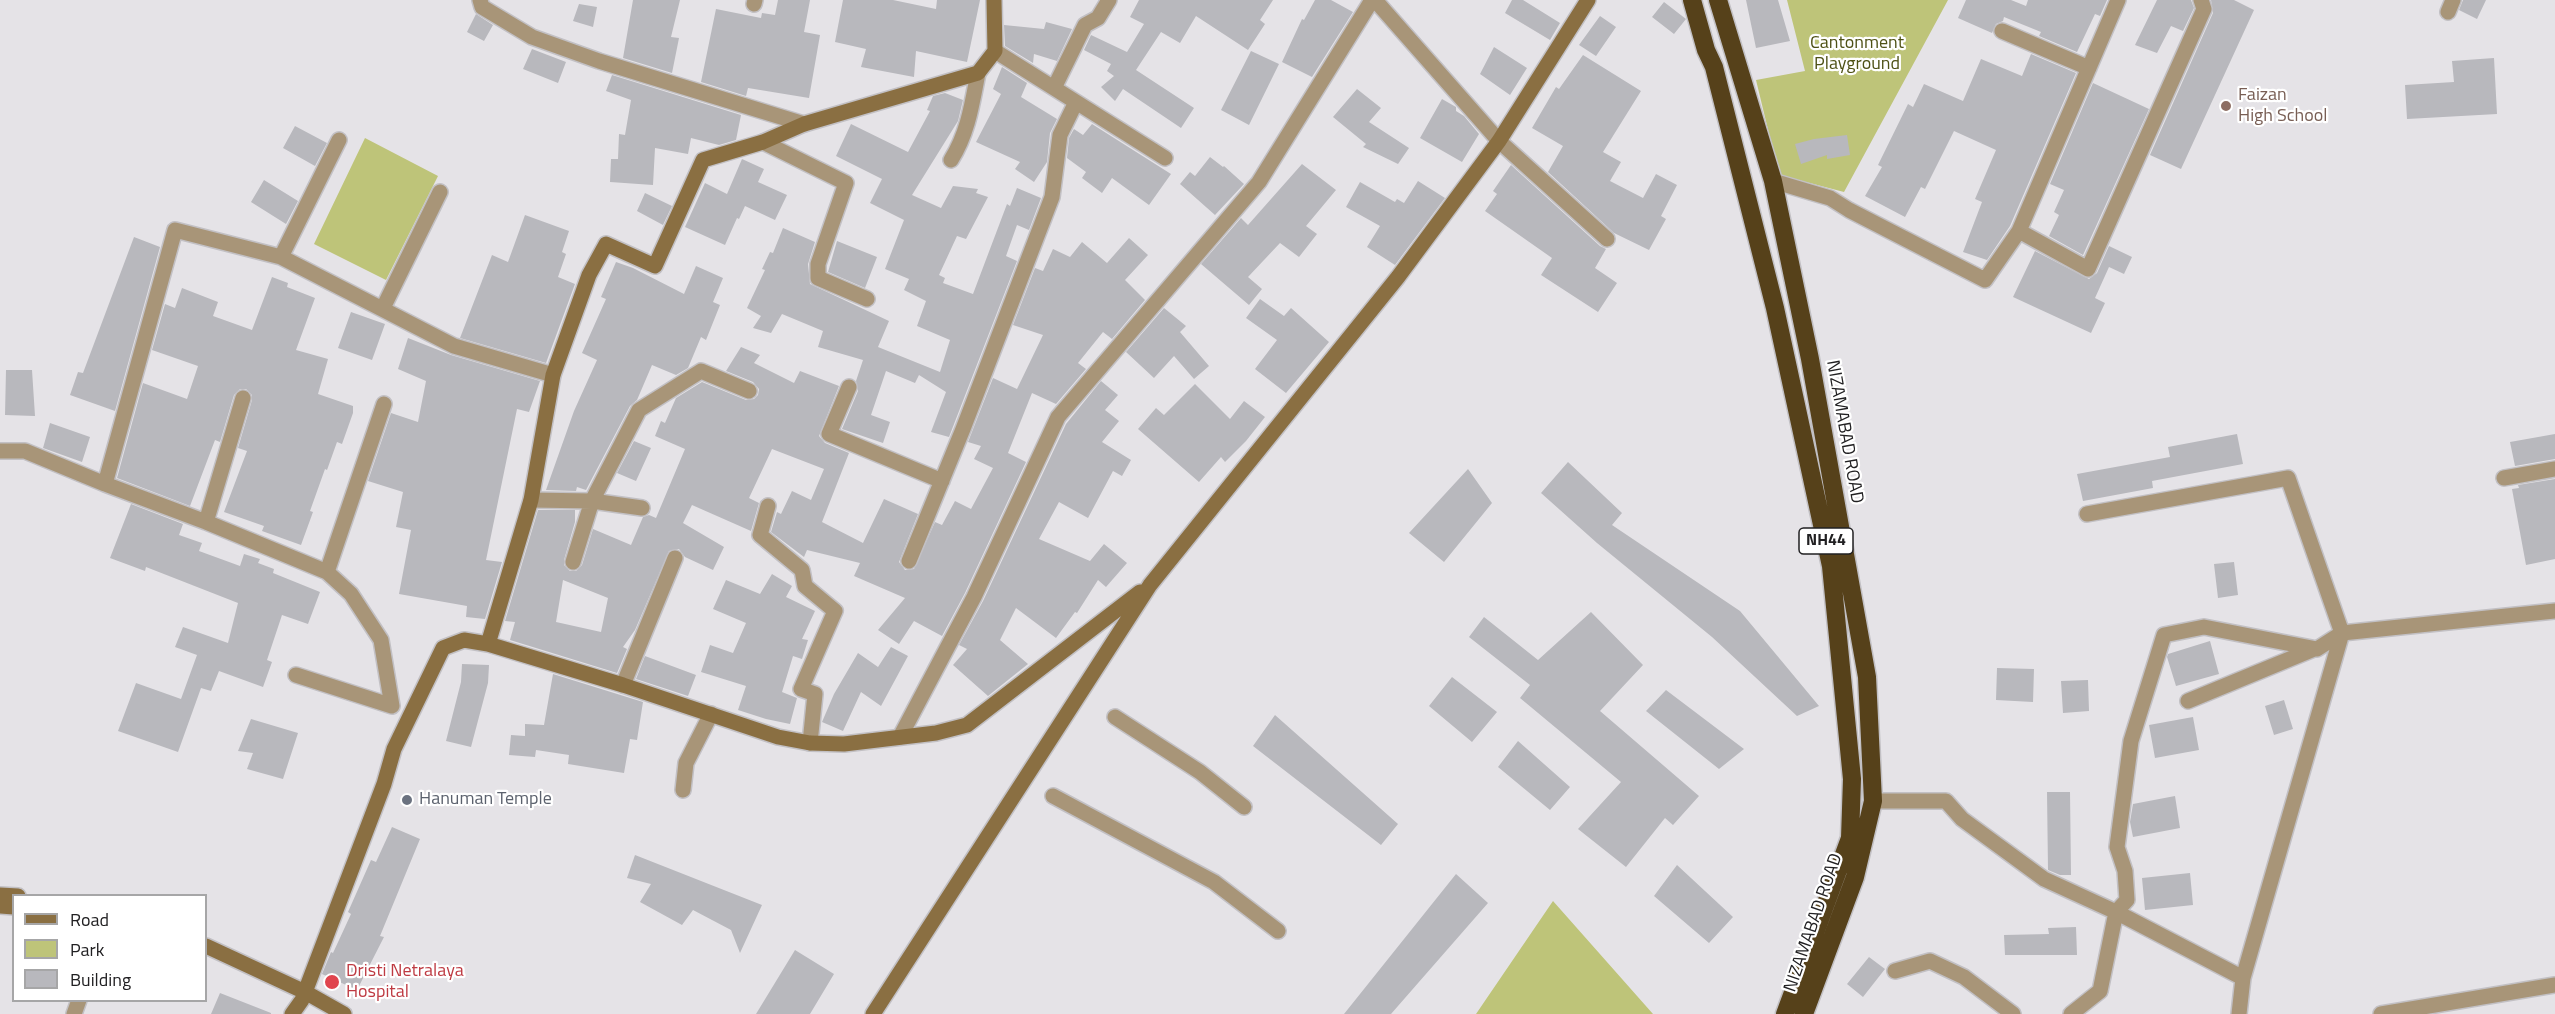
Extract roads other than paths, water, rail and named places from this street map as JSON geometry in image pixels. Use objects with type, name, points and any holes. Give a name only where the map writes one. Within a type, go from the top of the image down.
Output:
[{"type":"highway","name":"NH44","points":[[1692,0],[1706,50],[1714,68],[1775,308],[1831,566],[1852,779],[1850,838],[1785,1014]]},
{"type":"highway","name":"NIZAMABAD ROAD","points":[[1718,0],[1773,182],[1810,359],[1867,677],[1873,801],[1855,877],[1804,1014]]},
{"type":"street","points":[[480,0],[482,8],[532,37],[598,61],[804,124]]},
{"type":"street","points":[[951,160],[968,124],[978,73],[995,51],[994,0]]},
{"type":"street","points":[[1054,87],[1084,25],[1098,18],[1109,0]]},
{"type":"street","points":[[900,737],[974,597],[1058,417],[1259,182],[1374,0],[1499,141],[1607,239]]},
{"type":"street","points":[[873,1014],[1150,585],[1398,277],[1499,141],[1588,0]]},
{"type":"street","points":[[1773,182],[1830,198],[1984,280],[2019,231],[2118,0]]},
{"type":"street","points":[[2019,231],[2088,269],[2204,9],[2201,0]]},
{"type":"street","points":[[2002,31],[2089,68]]},
{"type":"street","points":[[995,51],[1165,158]]},
{"type":"street","points":[[488,644],[531,500],[553,375],[589,275],[606,244],[655,266],[703,160],[763,142],[804,124],[978,73]]},
{"type":"street","points":[[909,561],[942,482],[1052,197],[1060,135],[1076,102]]},
{"type":"street","points":[[281,257],[339,140]]},
{"type":"street","points":[[763,142],[846,183],[818,264],[818,278],[867,298]]},
{"type":"street","points":[[383,308],[440,192]]},
{"type":"street","points":[[105,484],[175,230],[281,257],[453,346],[553,375]]},
{"type":"street","points":[[573,562],[592,501],[639,410],[701,371],[748,391]]},
{"type":"street","points":[[849,387],[829,434],[942,482]]},
{"type":"street","points":[[206,522],[243,398]]},
{"type":"street","points":[[327,572],[384,404]]},
{"type":"street","points":[[0,451],[25,451],[327,572],[351,594],[381,640],[392,706],[296,675]]},
{"type":"street","points":[[2504,478],[2555,469]]},
{"type":"street","points":[[2087,514],[2288,478],[2342,633],[2243,978],[2240,1014]]},
{"type":"street","points":[[531,500],[592,501],[642,508]]},
{"type":"street","points":[[768,506],[760,535],[802,570],[805,586],[835,611],[801,689],[815,694],[810,743]]},
{"type":"street","points":[[623,685],[675,558]]},
{"type":"street","points":[[292,1014],[303,996],[384,784],[394,749],[443,648],[464,640],[488,644],[623,685],[778,737],[810,743],[844,744],[936,732],[967,725],[1150,585]]},
{"type":"street","points":[[2188,701],[2317,649],[2342,633],[2555,611]]},
{"type":"street","points":[[2071,1014],[2100,992],[2116,912],[2127,900],[2125,871],[2116,847],[2131,741],[2164,635],[2204,627],[2314,649]]},
{"type":"street","points":[[683,790],[686,763],[711,714]]},
{"type":"street","points":[[1115,717],[1200,772],[1244,807]]},
{"type":"street","points":[[1053,796],[1214,882],[1278,931]]},
{"type":"street","points":[[1873,801],[1946,801],[1962,819],[2044,879],[2116,912],[2243,978]]},
{"type":"street","points":[[207,947],[303,996],[328,1014]]},
{"type":"street","points":[[207,958],[344,1014]]},
{"type":"street","points":[[1895,971],[1930,961],[1964,977],[2013,1014]]},
{"type":"street","points":[[2381,1014],[2555,985]]},
{"type":"place","name":"Faizan High School","points":[[2226,106]]},
{"type":"place","name":"Hanuman Temple","points":[[407,800]]},
{"type":"place","name":"Dristi Netralaya Hospital","points":[[332,982]]},
{"type":"park label","name":"Cantonment Playground","points":[[1857,54]]}]
